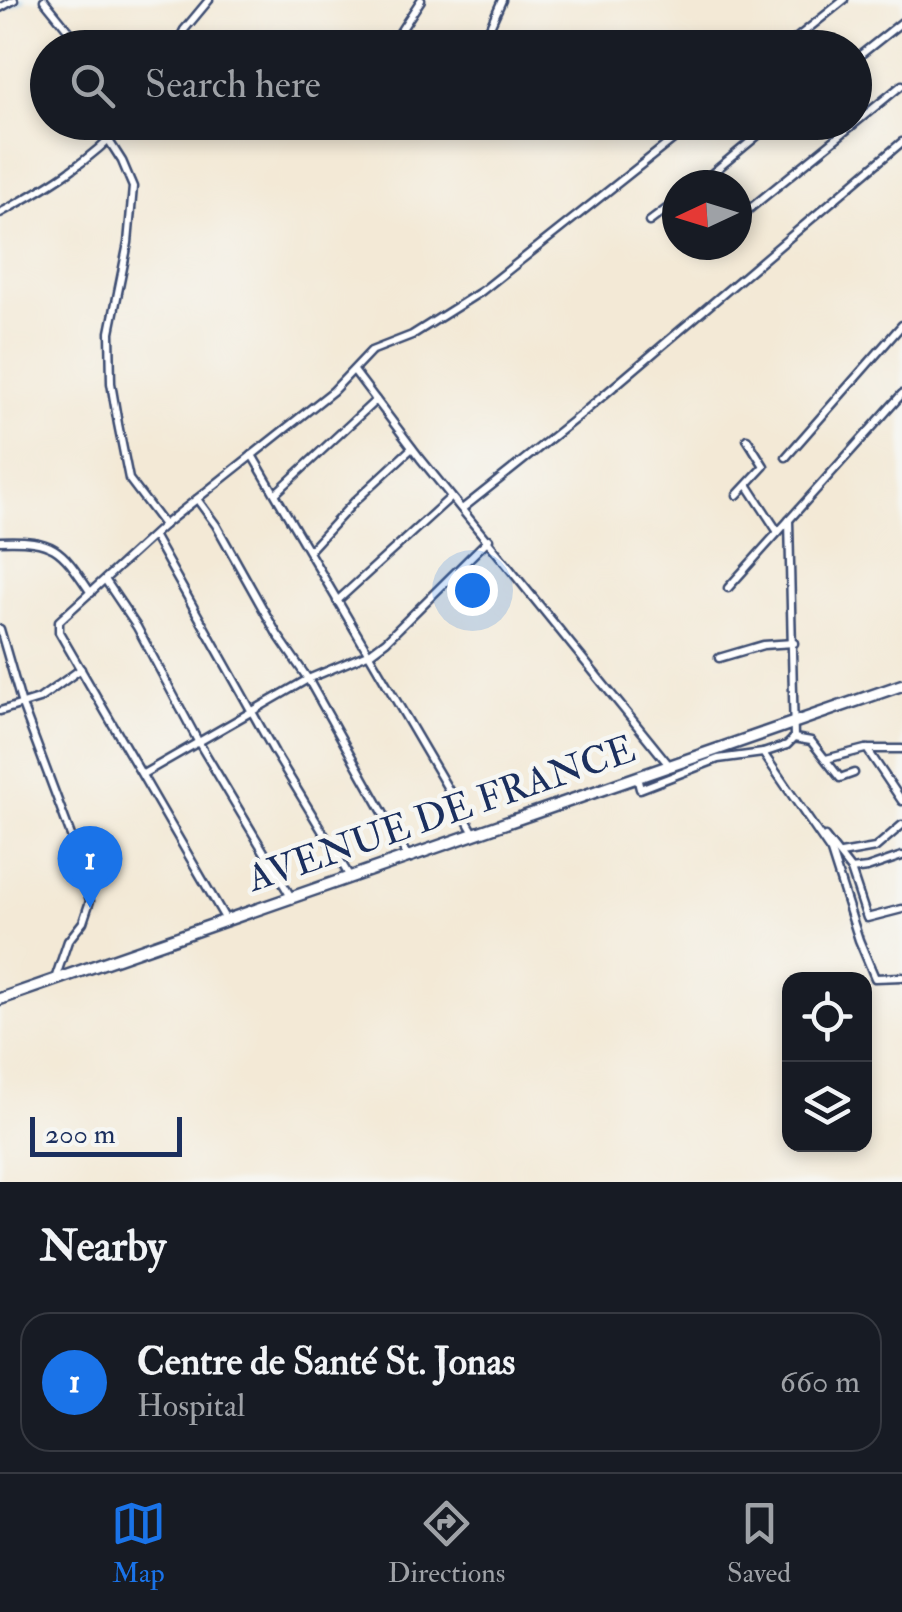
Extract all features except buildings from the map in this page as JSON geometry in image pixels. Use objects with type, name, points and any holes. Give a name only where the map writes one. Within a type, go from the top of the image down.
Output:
[{"type":"main road","name":"AVENUE DE FRANCE","points":[[0,998],[902,685]]},
{"type":"street","points":[[0,8],[14,0]]},
{"type":"street","points":[[44,0],[68,30]]},
{"type":"street","points":[[184,30],[210,0]]},
{"type":"street","points":[[401,30],[421,0]]},
{"type":"street","points":[[489,30],[502,0]]},
{"type":"street","points":[[806,30],[844,0]]},
{"type":"street","points":[[872,46],[902,22]]},
{"type":"street","points":[[872,109],[902,85]]},
{"type":"street","points":[[226,920],[58,626],[64,616],[164,525],[355,372],[372,351],[412,335],[486,288],[672,140]]},
{"type":"street","points":[[716,170],[752,140]]},
{"type":"street","points":[[752,207],[834,140]]},
{"type":"street","points":[[0,213],[109,141],[133,187],[128,243],[110,332],[111,383],[130,479],[164,525]]},
{"type":"street","points":[[462,509],[584,412],[902,142]]},
{"type":"street","points":[[649,222],[662,212]]},
{"type":"street","points":[[786,457],[902,326]]},
{"type":"street","points":[[355,372],[412,448],[670,765]]},
{"type":"street","points":[[728,588],[902,394]]},
{"type":"street","points":[[276,493],[376,400]]},
{"type":"street","points":[[737,495],[764,464],[746,438]]},
{"type":"street","points":[[310,550],[412,448]]},
{"type":"street","points":[[252,454],[474,834]]},
{"type":"street","points":[[748,486],[778,532]]},
{"type":"street","points":[[337,602],[451,496]]},
{"type":"street","points":[[197,499],[308,679],[408,857]]},
{"type":"street","points":[[637,777],[640,789],[718,759],[763,753],[787,745],[794,738],[789,520]]},
{"type":"street","points":[[154,537],[350,878]]},
{"type":"street","points":[[0,540],[44,542],[73,563],[91,593]]},
{"type":"street","points":[[144,774],[308,679],[370,653],[489,540]]},
{"type":"street","points":[[106,581],[137,627],[199,743],[291,898]]},
{"type":"street","points":[[0,629],[90,902],[83,922],[68,940],[55,980]]},
{"type":"street","points":[[719,658],[763,644],[794,644]]},
{"type":"street","points":[[0,712],[45,696],[80,669]]},
{"type":"street","points":[[794,738],[813,742],[840,778],[854,773]]},
{"type":"street","points":[[826,759],[867,749],[902,749]]},
{"type":"street","points":[[867,749],[902,801]]},
{"type":"street","points":[[763,753],[831,852],[875,978],[902,977]]},
{"type":"street","points":[[841,854],[876,848],[902,825]]},
{"type":"street","points":[[817,829],[851,870],[867,918],[902,908]]},
{"type":"street","points":[[851,870],[902,856]]},
{"type":"waterway","points":[[6,8],[23,0]]},
{"type":"place","name":"Centre de Santé St. Jonas","points":[[90,908]]}]
